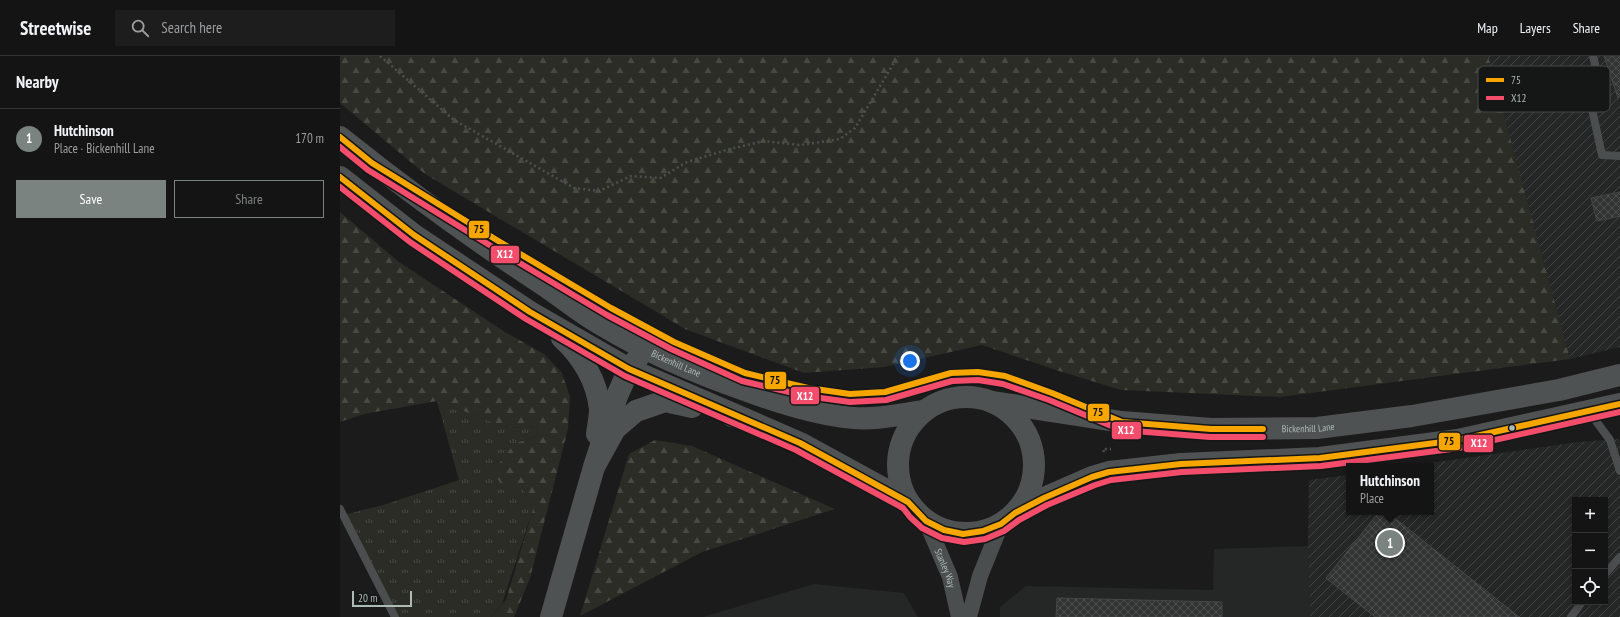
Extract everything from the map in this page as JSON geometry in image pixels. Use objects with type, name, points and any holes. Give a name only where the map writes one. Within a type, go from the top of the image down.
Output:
[{"type":"main road","points":[[340,137],[396,182],[478,242],[602,325],[652,351]]},
{"type":"main road","points":[[340,177],[414,235],[530,312],[629,370],[745,418]]},
{"type":"main road","name":"Bickenhill Lane","points":[[530,312],[576,352],[589,372],[600,409],[594,467]]},
{"type":"main road","name":"Bickenhill Lane","points":[[551,617],[594,467],[617,396],[629,370],[638,358],[652,351],[699,373],[754,394],[830,416],[856,419],[924,411]]},
{"type":"main road","name":"Bickenhill Lane","points":[[993,402],[1122,422],[1211,429],[1317,428],[1436,412],[1559,390],[1620,375]]},
{"type":"main road","points":[[1008,518],[1026,498],[1033,480],[1034,461],[1031,443],[1022,426],[1009,412],[993,402],[975,397],[957,397],[940,402],[924,411],[910,426],[901,444],[898,463],[900,483],[908,502],[926,521],[944,530],[964,534],[983,531],[1008,518],[1044,498],[1092,477],[1109,472],[1181,464],[1335,456],[1458,440],[1590,412],[1620,404]]},
{"type":"main road","name":"Bickenhill Lane","points":[[594,467],[615,429],[636,411],[665,401],[745,418],[800,443],[908,502]]},
{"type":"street","points":[[969,617],[980,576],[1008,518]]},
{"type":"street","name":"Stanley Way","points":[[926,521],[950,577],[959,617]]},
{"type":"lane","points":[[1593,56],[1596,66]]},
{"type":"lane","points":[[1593,112],[1602,155],[1620,156]]},
{"type":"lane","points":[[372,163],[516,252],[611,308],[674,342],[745,373],[808,388],[850,394],[885,392],[952,373],[978,372],[1004,376],[1052,393],[1122,422]]},
{"type":"lane","points":[[652,351],[674,342]]},
{"type":"lane","points":[[1590,412],[1610,440],[1620,471]]},
{"type":"lane","points":[[340,509],[395,617]]},
{"type":"lane","points":[[1608,571],[1620,557]]},
{"type":"lane","points":[[1571,617],[1580,605]]},
{"type":"path","points":[[380,56],[454,120],[574,188],[599,191],[631,176],[660,178],[687,162],[726,150],[764,141],[800,145],[840,139],[855,128],[898,56]]},
{"type":"shaded area","points":[[1487,56],[1620,56],[1620,347],[1570,359],[1502,112],[1610,112],[1610,66],[1490,66]]},
{"type":"shaded area","points":[[1620,439],[1620,617],[1310,617],[1308,546],[1309,480],[1346,475],[1346,515],[1434,515],[1434,463],[1430,463],[1578,442]]},
{"type":"shaded area","points":[[1308,546],[1310,617],[1000,617],[1000,607],[1026,586],[1213,590],[1214,549]]},
{"type":"shaded area","points":[[814,584],[904,593],[918,617],[703,617]]},
{"type":"green space","points":[[340,56],[1488,56],[1491,66],[1478,66],[1478,112],[1503,112],[1570,359],[1280,397],[1121,390],[982,345],[884,367],[804,373],[685,329],[425,174],[340,103]]},
{"type":"green space","points":[[340,212],[399,262],[505,332],[544,354],[562,373],[570,397],[568,429],[530,578],[514,617],[491,617],[506,600],[533,509],[522,487],[503,487],[493,472],[514,444],[536,436],[538,426],[509,428],[437,401],[364,414],[340,422]]},
{"type":"green space","points":[[437,401],[509,428],[538,426],[536,436],[514,444],[522,486],[533,509],[502,604],[491,617],[396,617],[347,514],[383,505],[459,480]]},
{"type":"green space","points":[[655,440],[692,446],[835,509],[702,552],[580,616],[629,454]]},
{"type":"building","points":[[1604,56],[1620,56],[1620,97],[1618,98],[1610,74],[1610,66],[1607,66]]},
{"type":"building","points":[[1620,192],[1620,216],[1597,221],[1591,198]]},
{"type":"building","points":[[1377,515],[1391,515],[1519,617],[1375,617],[1326,578]]},
{"type":"building","points":[[1057,598],[1222,602],[1222,617],[1056,617]]},
{"type":"transit line","name":"75","points":[[340,137],[372,163],[611,308],[674,342],[745,373],[808,388],[850,394],[885,392],[951,373],[978,372],[1005,376],[1052,393],[1122,422],[1211,429],[1263,429]]},
{"type":"transit line","name":"X12","points":[[340,147],[368,170],[607,315],[671,349],[742,381],[806,396],[850,402],[886,400],[952,381],[978,380],[1003,384],[1049,400],[1121,430],[1210,437],[1263,437]]},
{"type":"transit line","name":"75","points":[[340,177],[414,235],[530,312],[629,369],[800,443],[908,502],[926,521],[944,530],[963,534],[983,531],[1001,524],[1015,513],[1044,498],[1092,477],[1109,472],[1181,464],[1320,458],[1458,440],[1620,404]]},
{"type":"transit line","name":"X12","points":[[340,187],[410,242],[526,319],[625,376],[796,450],[903,508],[922,528],[942,538],[964,542],[985,539],[1004,531],[1019,520],[1047,505],[1111,480],[1182,472],[1321,466],[1459,448],[1620,412]]},
{"type":"place","name":"Hutchinson","points":[[1390,543]]}]
